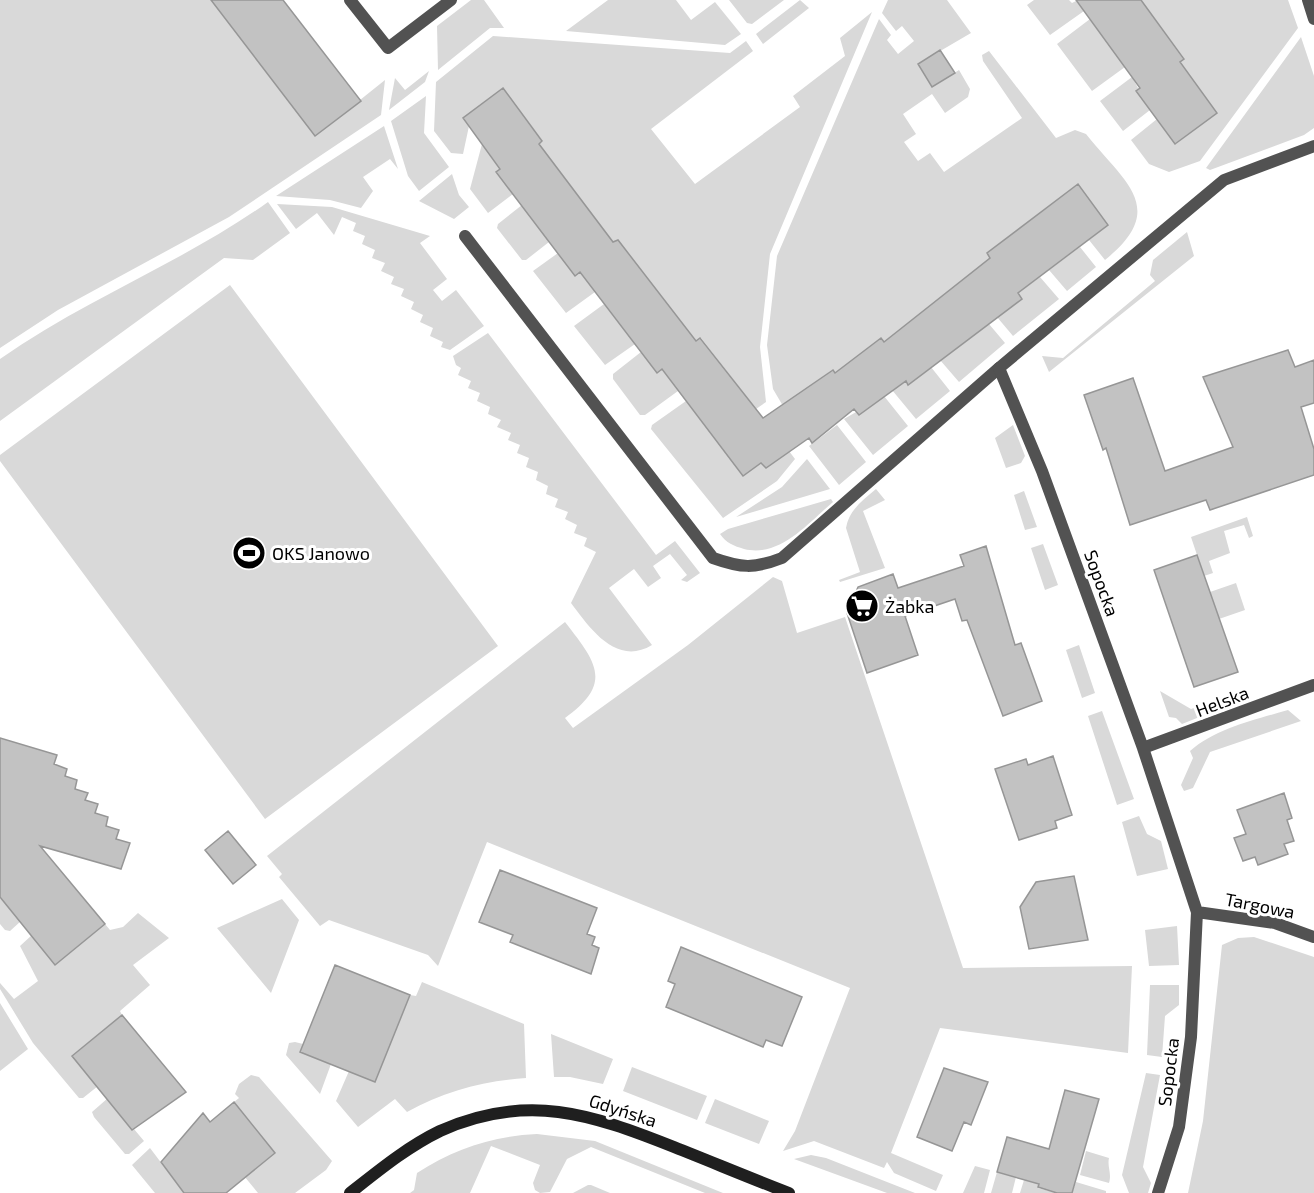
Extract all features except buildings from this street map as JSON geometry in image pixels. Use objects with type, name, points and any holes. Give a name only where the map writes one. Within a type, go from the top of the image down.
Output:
[{"type":"street","points":[[350,0],[388,48],[451,0]]},
{"type":"street","points":[[1308,0],[1314,19]]},
{"type":"street","points":[[465,236],[713,558],[733,565],[759,567],[782,558],[999,368],[1224,180],[1314,146]]},
{"type":"street","name":"Sopocka","points":[[999,368],[1046,482],[1143,748],[1197,912],[1191,1037],[1179,1128],[1158,1193]]},
{"type":"street","name":"Helska","points":[[1143,748],[1314,685]]},
{"type":"street","name":"Targowa","points":[[1197,912],[1275,923],[1314,937]]},
{"type":"street","name":"Gdyńska","points":[[350,1193],[396,1158],[440,1131],[496,1114],[545,1110],[603,1119],[789,1193]]},
{"type":"shaded area","points":[[0,0],[211,0],[315,136],[385,80],[381,115],[229,217],[58,310],[0,348]]},
{"type":"shaded area","points":[[471,0],[484,0],[504,28],[490,28],[438,70],[437,26]]},
{"type":"shaded area","points":[[608,0],[676,0],[691,20],[715,2],[741,34],[725,45],[566,31]]},
{"type":"shaded area","points":[[729,0],[784,0],[752,24],[747,23]]},
{"type":"shaded area","points":[[800,0],[809,8],[763,44],[756,34]]},
{"type":"shaded area","points":[[888,0],[947,0],[971,33],[918,64],[932,87],[959,70],[970,89],[968,97],[945,113],[932,94],[903,114],[916,134],[904,142],[918,161],[930,153],[944,172],[1022,118],[983,61],[982,55],[989,51],[1056,138],[1075,130],[1086,134],[1114,167],[1134,196],[1137,210],[1135,225],[1124,242],[1105,260],[1089,240],[1108,225],[1078,184],[987,253],[990,258],[884,342],[881,339],[835,373],[832,370],[783,406],[773,389],[767,345],[777,256],[879,19],[891,35],[887,40],[898,54],[914,41],[902,26],[896,31],[882,13]]},
{"type":"shaded area","points":[[1034,0],[1069,0],[1072,3],[1076,1],[1084,11],[1050,35],[1027,5]]},
{"type":"shaded area","points":[[1141,0],[1288,0],[1298,28],[1200,161],[1169,172],[1149,164],[1131,140],[1157,119],[1176,144],[1216,113],[1180,62],[1184,58]]},
{"type":"shaded area","points":[[872,12],[770,254],[760,347],[766,402],[756,409],[701,338],[696,341],[618,240],[613,242],[539,144],[542,140],[503,89],[469,126],[463,154],[451,153],[434,131],[436,82],[493,36],[730,53],[746,41],[753,51],[651,129],[695,184],[800,107],[793,96],[845,56],[840,38]]},
{"type":"shaded area","points":[[1090,19],[1125,67],[1092,91],[1057,44]]},
{"type":"shaded area","points":[[1301,37],[1314,76],[1314,128],[1304,135],[1210,170],[1206,168]]},
{"type":"shaded area","points":[[429,71],[425,82],[389,110],[395,78],[405,90]]},
{"type":"shaded area","points":[[1132,77],[1150,110],[1123,131],[1100,101]]},
{"type":"shaded area","points":[[426,96],[424,133],[449,167],[419,191],[408,176],[391,121]]},
{"type":"shaded area","points":[[384,126],[398,169],[390,159],[363,177],[373,191],[361,208],[330,200],[276,196]]},
{"type":"shaded area","points":[[482,144],[500,169],[496,172],[513,194],[488,213],[470,189]]},
{"type":"shaded area","points":[[452,174],[459,195],[469,207],[454,219],[419,201]]},
{"type":"shaded area","points":[[268,202],[290,233],[253,260],[224,258],[0,421],[0,359],[32,337],[236,224]]},
{"type":"shaded area","points":[[277,204],[332,207],[430,236],[420,243],[447,279],[433,290],[442,301],[456,290],[484,326],[450,350],[441,347],[443,342],[430,336],[433,328],[420,322],[423,315],[411,309],[414,302],[401,296],[404,289],[391,284],[394,277],[381,271],[385,263],[372,258],[375,250],[362,244],[365,236],[353,231],[356,223],[342,217],[334,235],[317,213],[296,229]]},
{"type":"shaded area","points":[[522,205],[549,242],[526,260],[522,260],[497,228],[498,224]]},
{"type":"shaded area","points":[[1187,232],[1194,256],[1049,372],[1042,356],[1063,358],[1155,281],[1150,275],[1153,260]]},
{"type":"shaded area","points":[[1080,247],[1096,267],[1067,291],[1049,270]]},
{"type":"shaded area","points":[[558,253],[575,275],[580,272],[595,292],[566,313],[533,271]]},
{"type":"shaded area","points":[[1040,277],[1059,299],[1013,336],[997,317],[1022,299],[1018,293]]},
{"type":"shaded area","name":"OKS Janowo","points":[[230,285],[498,646],[265,819],[0,461],[0,455]]},
{"type":"shaded area","points":[[604,304],[635,344],[605,365],[574,326]]},
{"type":"shaded area","points":[[989,324],[1005,343],[959,382],[940,360]]},
{"type":"shaded area","points":[[488,333],[656,555],[675,541],[700,573],[687,582],[681,580],[687,575],[670,554],[653,566],[661,578],[648,587],[634,569],[609,588],[652,645],[639,650],[627,651],[615,648],[595,633],[571,603],[596,552],[584,546],[587,538],[574,533],[577,525],[565,519],[568,512],[555,507],[558,499],[546,494],[548,486],[536,480],[538,472],[526,467],[529,458],[517,453],[520,445],[508,440],[511,433],[497,427],[501,420],[488,414],[490,407],[477,401],[480,393],[468,388],[471,381],[458,375],[461,368],[456,365],[453,356]]},
{"type":"shaded area","points":[[641,352],[657,373],[662,369],[678,391],[645,415],[640,415],[613,379],[613,374]]},
{"type":"shaded area","points":[[931,367],[950,391],[916,419],[892,390],[905,380],[908,384]]},
{"type":"shaded area","points":[[884,396],[908,426],[873,455],[844,419]]},
{"type":"shaded area","points":[[686,401],[743,476],[761,463],[766,468],[789,451],[795,459],[777,481],[723,518],[651,429],[652,425]]},
{"type":"shaded area","points":[[837,425],[866,462],[839,485],[809,446]]},
{"type":"shaded area","points":[[1013,425],[1025,456],[1021,463],[1006,468],[995,438]]},
{"type":"shaded area","points":[[807,459],[830,489],[736,517],[782,487]]},
{"type":"shaded area","points":[[876,489],[885,500],[863,511],[885,568],[840,582],[839,580],[860,572],[846,528],[853,511]]},
{"type":"shaded area","points":[[1024,491],[1037,527],[1025,530],[1014,495]]},
{"type":"shaded area","points":[[831,499],[833,502],[793,537],[770,548],[744,549],[730,544],[720,534],[728,529]]},
{"type":"shaded area","points":[[1247,517],[1253,536],[1249,538],[1244,525],[1224,531],[1230,553],[1209,561],[1213,573],[1204,576],[1191,537]]},
{"type":"shaded area","points":[[1043,544],[1058,585],[1045,590],[1031,548]]},
{"type":"shaded area","points":[[773,577],[782,581],[797,633],[845,617],[963,968],[1132,966],[1128,1053],[940,1028],[891,1153],[943,1175],[936,1191],[894,1173],[887,1162],[884,1168],[814,1141],[783,1151],[795,1131],[850,988],[487,842],[438,966],[428,955],[329,920],[320,926],[279,877],[282,874],[267,856],[565,622],[585,649],[595,672],[595,683],[590,694],[565,718],[573,728],[688,645]]},
{"type":"shaded area","points":[[1236,583],[1245,610],[1219,619],[1210,592]]},
{"type":"shaded area","points":[[1079,645],[1095,693],[1082,698],[1066,650]]},
{"type":"shaded area","points":[[1160,691],[1191,709],[1244,691],[1247,698],[1182,724],[1176,718],[1169,717]]},
{"type":"shaded area","points":[[1288,710],[1301,721],[1210,752],[1193,788],[1184,791],[1181,785],[1193,758],[1190,751],[1212,736],[1249,721]]},
{"type":"shaded area","points":[[1102,711],[1134,799],[1117,805],[1088,716]]},
{"type":"shaded area","points":[[1139,816],[1147,834],[1161,841],[1168,869],[1137,876],[1122,822]]},
{"type":"shaded area","points":[[0,898],[21,921],[10,931],[5,930],[0,924]]},
{"type":"shaded area","points":[[282,899],[299,920],[271,993],[217,928]]},
{"type":"shaded area","points":[[138,913],[169,938],[133,965],[150,985],[120,1011],[122,1015],[72,1056],[98,1086],[83,1098],[79,1098],[33,1043],[0,989],[0,983],[14,999],[38,981],[20,946],[32,935],[55,965],[105,924],[110,930],[123,927]]},
{"type":"shaded area","points":[[1177,926],[1179,965],[1149,966],[1145,930]]},
{"type":"shaded area","points":[[1254,937],[1314,957],[1314,1193],[1188,1193],[1203,1121],[1222,945],[1238,938]]},
{"type":"shaded area","points":[[422,982],[524,1024],[526,1078],[465,1088],[436,1098],[407,1112],[395,1099],[358,1127],[336,1101],[349,1071],[375,1081],[410,995],[416,996]]},
{"type":"shaded area","points":[[1150,985],[1179,985],[1179,1005],[1165,1016],[1162,1057],[1147,1055]]},
{"type":"shaded area","points":[[0,1003],[28,1049],[0,1071]]},
{"type":"shaded area","points":[[551,1034],[613,1059],[603,1084],[570,1077],[554,1077]]},
{"type":"shaded area","points":[[289,1043],[303,1044],[301,1051],[331,1064],[320,1094],[286,1055]]},
{"type":"shaded area","points":[[632,1067],[707,1096],[697,1120],[623,1091]]},
{"type":"shaded area","points":[[1146,1073],[1160,1075],[1143,1167],[1151,1183],[1148,1193],[1129,1193],[1122,1175]]},
{"type":"shaded area","points":[[251,1075],[259,1077],[332,1161],[326,1170],[295,1193],[258,1193],[244,1176],[275,1153],[234,1102],[239,1098],[235,1094],[239,1084]]},
{"type":"shaded area","points":[[108,1098],[144,1141],[129,1154],[125,1154],[92,1112]]},
{"type":"shaded area","points":[[715,1099],[769,1121],[759,1144],[705,1123]]},
{"type":"shaded area","points":[[537,1134],[595,1141],[723,1193],[705,1193],[591,1147],[567,1159],[550,1192],[540,1193],[535,1190],[533,1183],[540,1165],[491,1146],[470,1193],[410,1193],[414,1190],[417,1173],[445,1157],[489,1141]]},
{"type":"shaded area","points":[[150,1148],[184,1193],[155,1193],[132,1165]]},
{"type":"shaded area","points":[[1086,1151],[1109,1158],[1109,1183],[1080,1175]]},
{"type":"shaded area","points":[[811,1155],[826,1158],[915,1193],[887,1193],[794,1159]]},
{"type":"shaded area","points":[[975,1166],[990,1170],[984,1193],[963,1193]]},
{"type":"shaded area","points":[[997,1172],[1016,1177],[1012,1193],[991,1193]]},
{"type":"shaded area","points":[[1024,1180],[1039,1184],[1038,1188],[1057,1193],[1020,1193]]},
{"type":"shaded area","points":[[1076,1182],[1106,1191],[1106,1193],[1072,1193]]},
{"type":"shaded area","points":[[591,1185],[610,1193],[573,1193]]},
{"type":"place","name":"OKS Janowo","points":[[249,553]]},
{"type":"place","name":"Żabka","points":[[862,606]]}]
